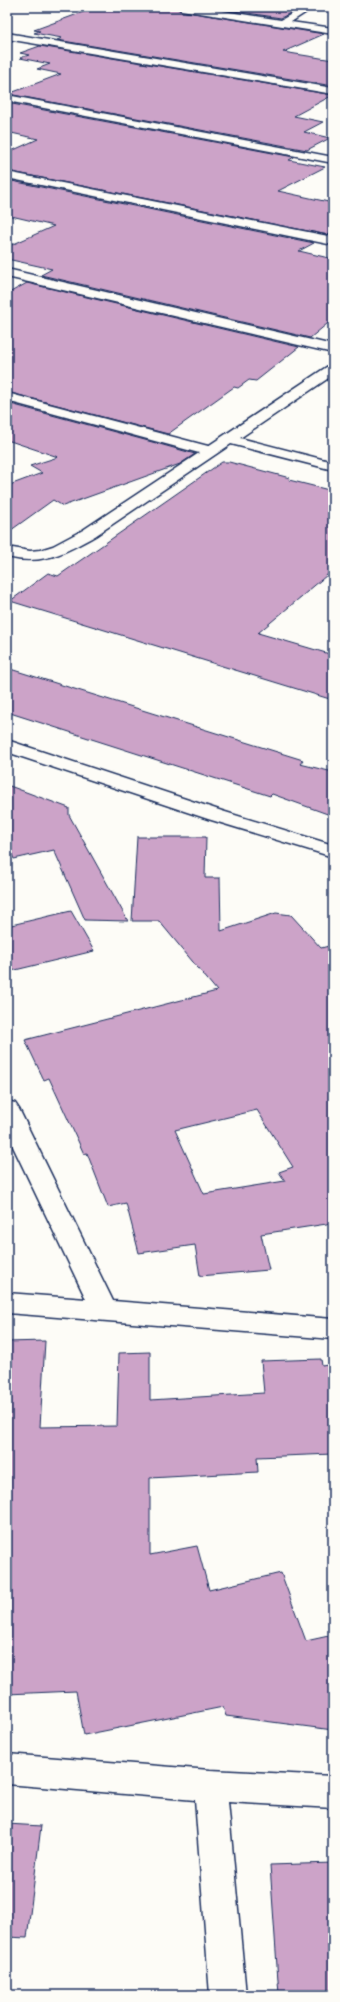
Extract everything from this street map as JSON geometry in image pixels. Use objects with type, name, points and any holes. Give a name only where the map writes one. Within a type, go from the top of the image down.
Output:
[{"type":"street","points":[[181,7],[333,31]]},
{"type":"street","points":[[282,23],[310,7]]},
{"type":"street","points":[[7,36],[333,91]]},
{"type":"street","points":[[7,98],[333,160]]},
{"type":"street","points":[[7,174],[333,241]]},
{"type":"street","points":[[7,273],[333,349]]},
{"type":"street","points":[[7,552],[28,557],[48,554],[89,533],[228,438],[333,369]]},
{"type":"street","points":[[7,397],[209,451]]},
{"type":"street","points":[[228,438],[333,466]]},
{"type":"street","points":[[7,746],[330,854]]},
{"type":"street","points":[[7,1109],[105,1311]]},
{"type":"street","points":[[7,1303],[333,1329]]},
{"type":"street","points":[[7,1769],[210,1786],[333,1792]]},
{"type":"street","points":[[210,1786],[228,1995]]},
{"type":"building","points":[[97,7],[176,7],[181,11],[324,34],[283,52],[333,60],[333,86],[57,40],[62,38],[34,33],[40,31],[34,30]]},
{"type":"building","points":[[207,7],[301,7],[281,18]]},
{"type":"building","points":[[40,46],[333,95],[294,116],[323,122],[304,132],[330,138],[307,150],[8,94],[61,74],[37,69],[50,64],[20,58],[29,55],[20,53]]},
{"type":"building","points":[[7,103],[294,157],[289,160],[325,167],[278,191],[333,203],[333,232],[328,235],[7,171],[7,153],[38,139],[7,132]]},
{"type":"building","points":[[7,180],[314,243],[299,251],[333,259],[333,319],[310,338],[41,275],[52,269],[7,259],[7,247],[54,226],[7,215]]},
{"type":"building","points":[[27,283],[299,347],[256,381],[249,380],[238,388],[234,387],[168,434],[7,392],[7,294]]},
{"type":"building","points":[[7,403],[195,454],[180,464],[63,506],[53,500],[7,533],[7,486],[42,473],[30,466],[58,457],[7,440]]},
{"type":"building","points":[[222,462],[229,462],[290,478],[289,480],[333,491],[333,570],[258,633],[333,655],[333,700],[10,601],[48,573],[58,576]]},
{"type":"building","points":[[7,668],[303,760],[300,764],[333,772],[333,816],[272,794],[270,796],[7,712]]},
{"type":"building","points":[[7,785],[69,808],[69,815],[128,921],[85,920],[54,850],[14,859],[7,844]]},
{"type":"building","points":[[137,837],[206,837],[205,878],[220,878],[221,931],[276,913],[291,915],[321,948],[333,945],[333,1223],[261,1234],[269,1270],[200,1276],[195,1245],[139,1253],[126,1203],[108,1207],[87,1153],[84,1154],[49,1078],[44,1080],[25,1040],[217,991],[159,921],[132,921]],"holes":[[[257,1110],[293,1167],[279,1172],[285,1181],[204,1194],[175,1130]]]},
{"type":"building","points":[[71,911],[94,951],[7,972],[7,926]]},
{"type":"building","points":[[45,1341],[40,1427],[117,1426],[119,1353],[150,1352],[150,1400],[264,1393],[261,1361],[321,1359],[322,1366],[333,1364],[333,1454],[257,1457],[258,1472],[150,1478],[150,1555],[197,1546],[209,1590],[281,1573],[306,1641],[333,1635],[333,1730],[226,1716],[223,1707],[84,1735],[76,1691],[7,1694],[7,1342]]},
{"type":"building","points":[[7,1824],[41,1826],[27,1938],[7,1937]]},
{"type":"building","points":[[333,1863],[333,1995],[279,1995],[270,1865]]}]
